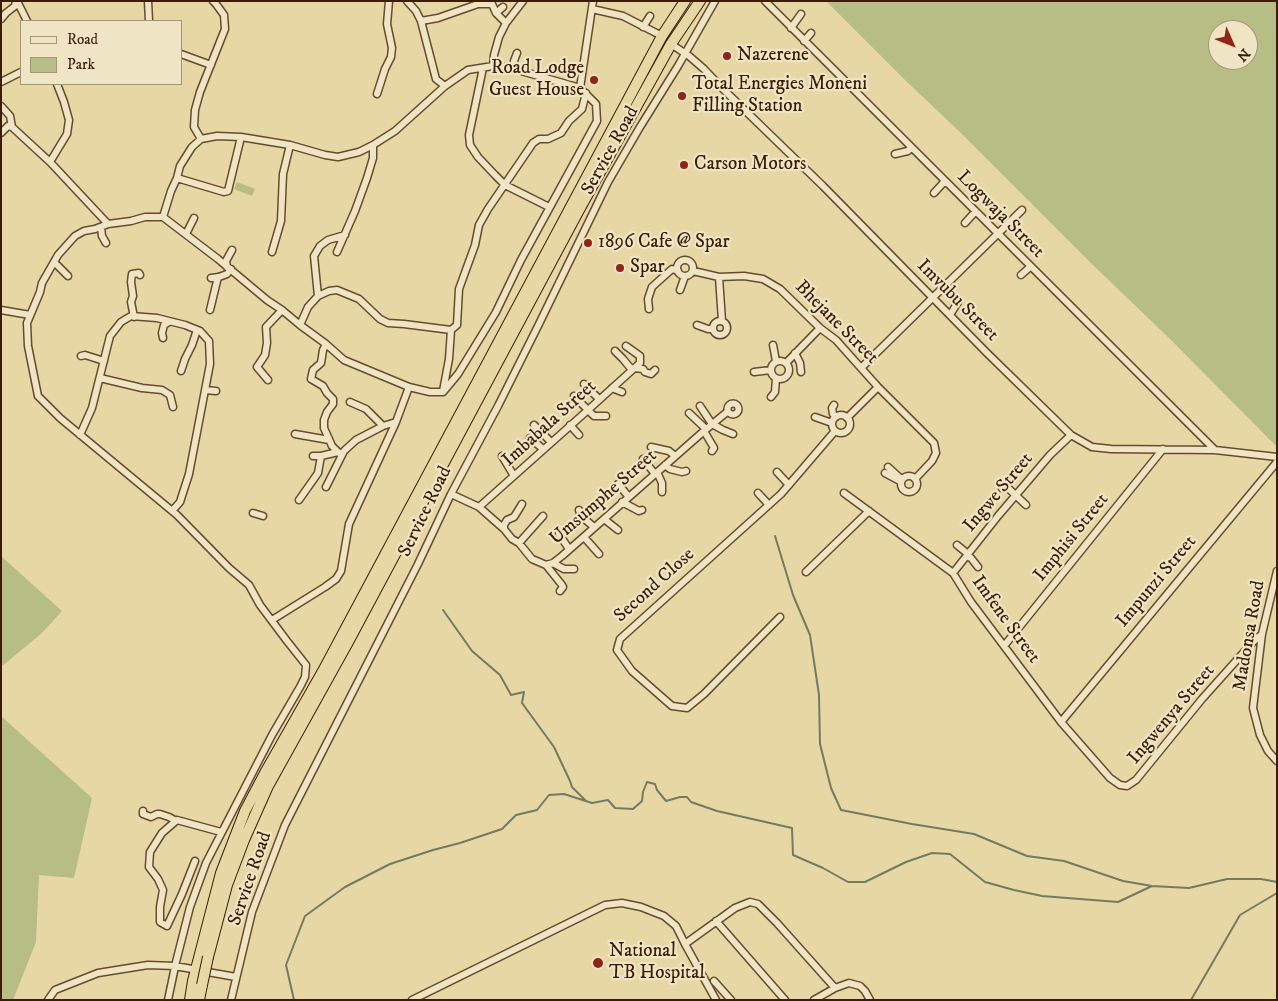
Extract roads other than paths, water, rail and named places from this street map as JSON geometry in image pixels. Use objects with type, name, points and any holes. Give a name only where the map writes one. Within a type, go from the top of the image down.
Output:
[{"type":"highway","points":[[190,1000],[193,981],[221,873],[245,811],[323,671],[662,36],[685,1]]},
{"type":"highway","points":[[200,1000],[208,957],[227,885],[244,840],[268,786],[348,642],[579,210],[671,44],[700,1]]},
{"type":"street","points":[[1,20],[15,6],[16,1]]},
{"type":"street","points":[[16,1],[26,20]]},
{"type":"street","points":[[148,1],[149,20]]},
{"type":"street","points":[[201,139],[194,127],[195,110],[200,92],[225,29],[224,15],[213,1]]},
{"type":"street","points":[[377,94],[384,70],[391,57],[392,48],[388,24],[389,1]]},
{"type":"street","points":[[407,1],[416,11],[421,21],[436,78],[445,86]]},
{"type":"street","points":[[493,66],[498,37],[523,1]]},
{"type":"street","points":[[580,88],[593,1]]},
{"type":"street","points":[[685,53],[715,1]]},
{"type":"street","name":"Logwaja Street","points":[[765,1],[1215,450]]},
{"type":"street","points":[[421,21],[441,17],[478,4],[492,4],[496,13],[506,23]]},
{"type":"street","points":[[496,13],[503,7]]},
{"type":"street","points":[[592,9],[623,16],[662,36]]},
{"type":"street","points":[[791,28],[801,14]]},
{"type":"street","points":[[643,26],[650,16]]},
{"type":"street","points":[[804,42],[811,33]]},
{"type":"street","name":"Imvubu Street","points":[[671,44],[704,69],[1072,436],[1092,447],[1111,449],[1215,450],[1277,457]]},
{"type":"street","name":"Service Road","points":[[231,1000],[252,912],[285,825],[418,564],[451,494],[498,406],[608,182],[685,53]]},
{"type":"street","points":[[182,54],[211,65]]},
{"type":"street","points":[[514,69],[514,61],[517,54]]},
{"type":"street","points":[[163,217],[180,166],[192,147],[201,139],[216,136],[241,137],[290,145],[338,157],[359,152],[395,131],[445,86],[468,70],[493,66],[514,69],[580,88],[596,104],[597,121],[549,208],[496,312],[458,374],[443,392]]},
{"type":"street","points":[[483,68],[469,135],[470,145],[478,157],[505,185],[549,208]]},
{"type":"street","points":[[1,82],[20,72]]},
{"type":"street","points":[[50,162],[67,134],[69,120],[57,85]]},
{"type":"street","points":[[300,325],[308,307],[318,296],[329,290],[337,290],[359,299],[380,319],[388,323],[451,330],[458,326],[458,289],[475,246],[479,225],[533,143],[560,134],[569,121],[582,109],[586,93]]},
{"type":"street","points":[[1,106],[10,116],[12,127],[50,162],[108,224]]},
{"type":"street","points":[[1,133],[8,126],[12,127]]},
{"type":"street","points":[[177,178],[224,192],[228,191],[241,137]]},
{"type":"street","points":[[272,252],[282,221],[284,174],[290,145]]},
{"type":"street","points":[[337,252],[367,178],[373,158],[373,145]]},
{"type":"street","points":[[895,154],[908,151],[911,147]]},
{"type":"street","points":[[934,193],[945,181]]},
{"type":"street","points":[[861,368],[1022,210]]},
{"type":"street","points":[[964,223],[975,212]]},
{"type":"street","points":[[168,1000],[190,907],[206,863],[272,735],[300,687],[305,677],[306,665],[260,605],[249,584],[229,568],[172,511],[60,418],[38,396],[28,346],[27,323],[42,283],[54,262],[75,236],[84,231],[145,217],[163,217],[344,360],[409,387],[430,392],[443,392]]},
{"type":"street","points":[[186,234],[194,218]]},
{"type":"street","points":[[101,226],[102,236],[106,243]]},
{"type":"street","points":[[318,296],[314,256],[320,246],[328,240],[345,235]]},
{"type":"street","points":[[210,310],[218,287],[215,278],[227,274],[229,268],[226,261],[232,250]]},
{"type":"street","points":[[650,309],[648,299],[652,287],[672,269],[685,276],[690,275],[693,271],[692,263],[687,260],[680,262],[678,264],[678,271]]},
{"type":"street","points":[[54,262],[68,276]]},
{"type":"street","points":[[1021,275],[1030,266]]},
{"type":"street","name":"Bhejane Street","points":[[693,271],[719,277],[744,276],[763,279],[780,289],[820,328],[836,340],[878,387],[934,443],[936,453],[932,461],[915,479]]},
{"type":"street","points":[[134,317],[131,302],[133,296],[132,274],[139,273],[140,275]]},
{"type":"street","points":[[680,290],[685,276]]},
{"type":"street","points":[[697,325],[713,329],[719,335],[725,334],[728,328],[722,321],[719,277]]},
{"type":"street","points":[[950,315],[958,302]]},
{"type":"street","points":[[1,310],[30,315]]},
{"type":"street","points":[[268,380],[254,368],[265,355],[267,343],[266,327],[282,310]]},
{"type":"street","points":[[80,435],[92,408],[110,336],[121,322],[131,316],[157,318],[200,331],[209,341],[210,364],[189,474],[180,502],[172,511]]},
{"type":"street","points":[[713,329],[715,323],[722,321]]},
{"type":"street","points":[[163,338],[164,325],[169,322]]},
{"type":"street","points":[[786,363],[820,328]]},
{"type":"street","points":[[181,371],[192,345],[192,330]]},
{"type":"street","points":[[443,392],[449,359],[451,330]]},
{"type":"street","points":[[326,344],[321,363],[313,370],[310,379],[323,386],[333,398],[333,404],[324,420],[324,428],[329,440],[340,454]]},
{"type":"street","points":[[773,345],[776,361]]},
{"type":"street","name":"Imbabala Street","points":[[479,507],[640,363],[640,356],[626,346]]},
{"type":"street","points":[[615,351],[633,369],[643,369],[651,374],[655,370]]},
{"type":"street","points":[[796,353],[801,372]]},
{"type":"street","points":[[81,356],[85,355],[104,360]]},
{"type":"street","points":[[776,361],[786,363],[789,369],[787,375],[782,378],[776,378],[772,374],[771,366],[776,361]]},
{"type":"street","points":[[754,372],[771,370]]},
{"type":"street","points":[[100,378],[142,388],[162,390],[170,395],[173,408]]},
{"type":"street","points":[[771,397],[775,392],[776,378]]},
{"type":"street","points":[[584,384],[599,399]]},
{"type":"street","points":[[272,620],[325,587],[336,579],[341,571],[349,524],[396,422],[409,387]]},
{"type":"street","points":[[847,418],[878,387]]},
{"type":"street","points":[[612,388],[622,392]]},
{"type":"street","points":[[205,390],[216,391]]},
{"type":"street","points":[[574,396],[594,416],[606,416]]},
{"type":"street","points":[[350,402],[366,409],[382,426]]},
{"type":"street","points":[[700,406],[712,424],[733,434]]},
{"type":"street","points":[[815,417],[834,420],[842,416],[847,418],[850,425],[843,433],[833,429],[834,420],[832,408],[834,406]]},
{"type":"street","name":"Umsumphe Street","points":[[451,494],[479,507],[519,543],[532,559],[550,564],[584,537],[622,502],[728,412]]},
{"type":"street","points":[[688,413],[705,430],[714,448],[712,451]]},
{"type":"street","points":[[326,487],[340,454],[356,440],[382,426],[396,422]]},
{"type":"street","points":[[534,425],[551,442]]},
{"type":"street","points":[[570,425],[579,435]]},
{"type":"street","name":"Second Close","points":[[780,617],[704,694],[687,708],[672,706],[632,671],[616,650],[620,639],[789,485],[835,431]]},
{"type":"street","points":[[295,434],[329,440]]},
{"type":"street","name":"Ingwe Street","points":[[954,573],[998,516],[1050,455],[1072,436]]},
{"type":"street","points":[[530,438],[544,449]]},
{"type":"street","points":[[651,447],[669,452],[675,456]]},
{"type":"street","name":"Imphisi Street","points":[[1004,646],[1163,449]]},
{"type":"street","points":[[313,456],[329,453],[340,454]]},
{"type":"street","points":[[299,500],[318,472],[321,456]]},
{"type":"street","points":[[502,456],[514,476]]},
{"type":"street","points":[[642,459],[656,473],[662,483],[662,492]]},
{"type":"street","name":"Impunzi Street","points":[[1061,722],[1277,462]]},
{"type":"street","points":[[665,465],[670,469],[686,471]]},
{"type":"street","points":[[887,470],[902,480]]},
{"type":"street","points":[[777,472],[789,485]]},
{"type":"street","points":[[910,476],[915,479],[917,487],[911,492],[906,492],[902,489],[902,480],[910,476]]},
{"type":"street","points":[[618,484],[629,497]]},
{"type":"street","points":[[1002,488],[1008,488],[1026,505]]},
{"type":"street","points":[[758,493],[769,505]]},
{"type":"street","name":"Imfene Street","points":[[844,493],[954,573],[970,602],[1061,722],[1110,778],[1120,785]]},
{"type":"street","points":[[622,502],[639,511],[642,510]]},
{"type":"street","points":[[504,529],[504,525],[514,517],[522,504]]},
{"type":"street","points":[[579,510],[581,516],[594,528]]},
{"type":"street","points":[[806,572],[869,511]]},
{"type":"street","points":[[253,513],[263,516]]},
{"type":"street","points":[[519,543],[543,516]]},
{"type":"street","points":[[604,518],[618,530]]},
{"type":"street","points":[[559,534],[569,549]]},
{"type":"street","points":[[584,537],[599,554]]},
{"type":"street","points":[[957,545],[978,567]]},
{"type":"street","points":[[550,564],[564,569],[574,569]]},
{"type":"street","points":[[550,564],[562,585],[560,591]]},
{"type":"street","name":"Madonsa Road","points":[[1277,571],[1262,634],[1252,708],[1260,735],[1268,751],[1277,761]]},
{"type":"street","name":"Ingwenya Street","points":[[1120,785],[1126,786],[1136,780],[1202,700],[1262,634]]},
{"type":"street","points":[[143,811],[143,814],[151,817],[160,814],[176,821],[221,832]]},
{"type":"street","points":[[176,821],[162,833],[150,852],[149,867],[163,890],[160,922],[166,926],[182,894],[195,861]]},
{"type":"street","points":[[685,944],[735,908],[750,902],[758,904],[835,988]]},
{"type":"street","points":[[412,1000],[605,905],[622,903],[641,907],[664,916],[676,926],[716,1000]]},
{"type":"street","points":[[716,921],[785,1000]]},
{"type":"street","points":[[48,1000],[55,990],[98,973],[148,965],[192,969]]},
{"type":"street","points":[[200,970],[236,977]]},
{"type":"street","points":[[714,980],[731,1000]]},
{"type":"street","points":[[814,1000],[835,988],[849,983],[860,986],[870,1000]]},
{"type":"waterway","points":[[775,536],[793,595],[810,635],[819,695],[820,744],[831,788],[841,810],[974,834],[1027,856],[1064,861],[1123,881],[1152,886],[1189,888],[1227,879],[1261,879],[1277,882]]},
{"type":"waterway","points":[[443,610],[472,651],[500,675],[511,695],[524,692],[522,703],[554,747],[572,787],[585,800]]},
{"type":"waterway","points":[[294,1000],[286,965],[305,916],[345,887],[390,864],[502,829],[516,815],[537,810],[549,795],[564,794],[592,803],[608,800],[615,808],[633,809],[642,801],[647,782],[655,784],[657,790],[666,801],[687,797],[691,802],[717,811],[792,828],[793,855],[823,868],[848,882],[865,882],[906,862],[932,853],[950,854],[985,882],[1042,896],[1118,902],[1152,886]]},
{"type":"waterway","points":[[1191,1000],[1240,915],[1277,893]]},
{"type":"place","name":"Nazerene","points":[[727,56]]},
{"type":"place","name":"Road Lodge Guest House","points":[[594,80]]},
{"type":"place","name":"Total Energies Moneni Filling Station","points":[[682,96]]},
{"type":"place","name":"Carson Motors","points":[[684,165]]},
{"type":"place","name":"1896 Cafe @ Spar","points":[[588,243]]},
{"type":"place","name":"Spar","points":[[620,268]]},
{"type":"place","name":"National TB Hospital","points":[[598,963]]}]
